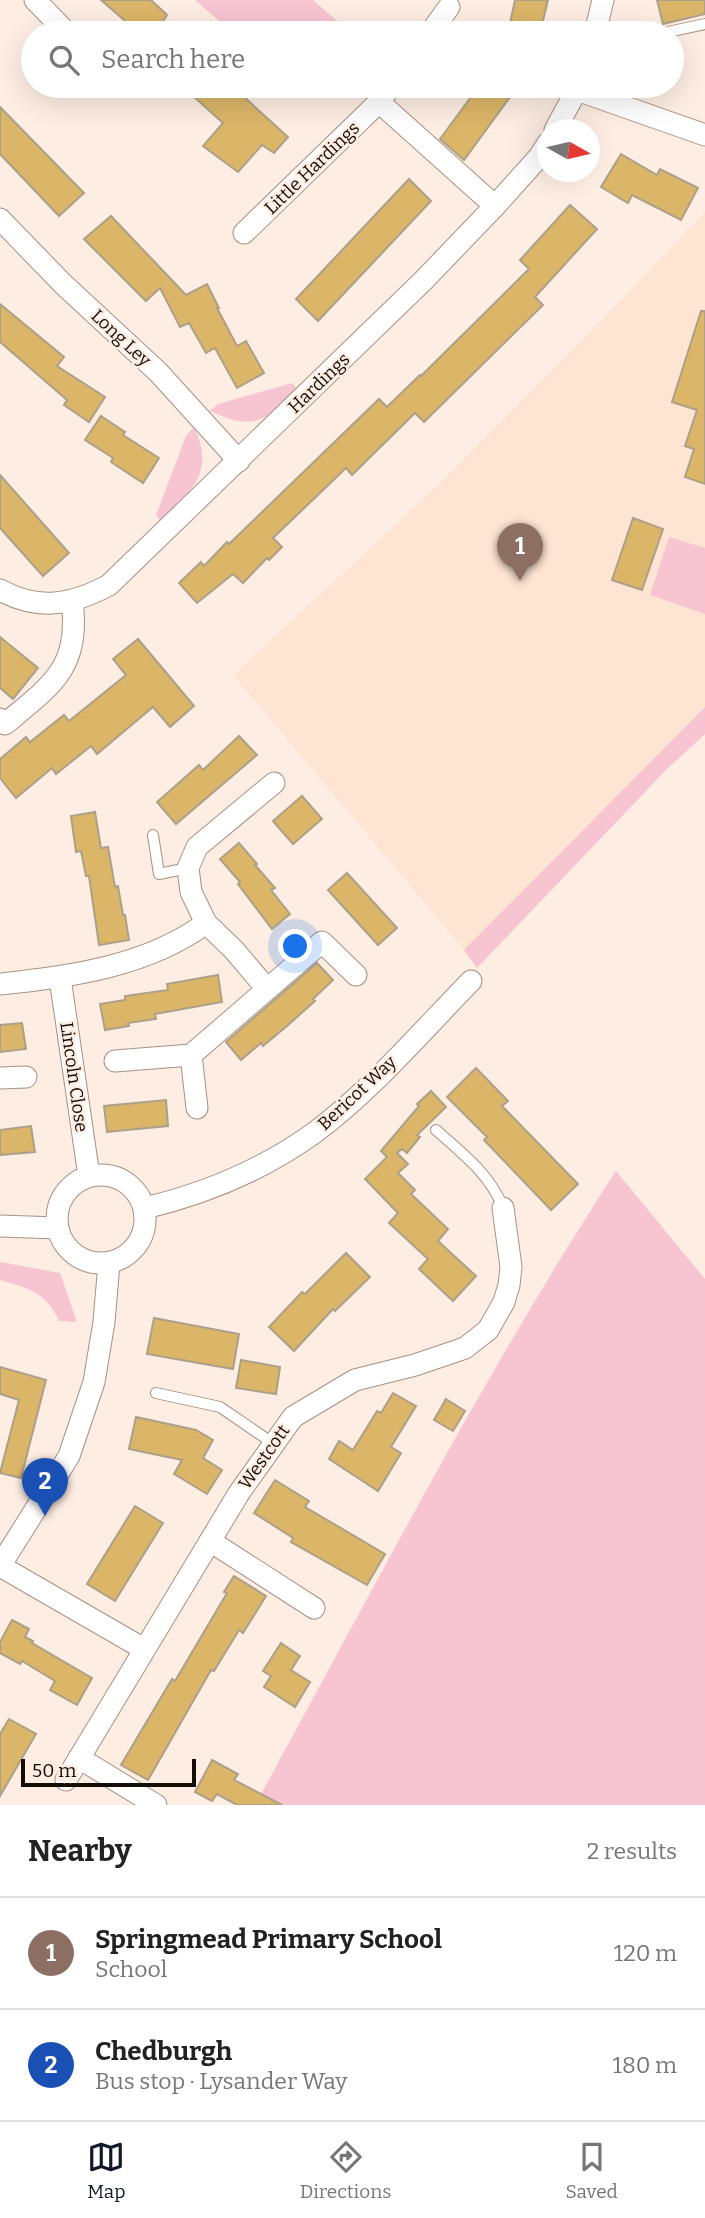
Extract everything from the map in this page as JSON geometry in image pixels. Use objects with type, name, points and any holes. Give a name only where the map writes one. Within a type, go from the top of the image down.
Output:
[{"type":"street","points":[[35,0],[55,21]]},
{"type":"street","points":[[598,21],[603,0]]},
{"type":"street","points":[[439,21],[449,7]]},
{"type":"street","name":"Little Hardings","points":[[244,233],[381,98]]},
{"type":"street","name":"Little Hardings","points":[[389,98],[495,206]]},
{"type":"street","points":[[561,119],[573,98]]},
{"type":"street","points":[[605,98],[705,135]]},
{"type":"street","name":"Hardings","points":[[0,590],[30,603],[72,601],[109,584],[424,280],[537,160]]},
{"type":"street","name":"Long Ley","points":[[0,219],[63,284],[158,372],[239,461]]},
{"type":"street","points":[[0,719],[5,724],[49,687],[64,668],[72,649],[75,625],[72,601]]},
{"type":"street","points":[[267,989],[234,950],[206,923],[191,892],[188,868],[197,847],[274,783]]},
{"type":"street","points":[[0,984],[60,978],[144,956],[185,939],[206,923]]},
{"type":"street","points":[[115,1061],[191,1055],[322,942],[356,975]]},
{"type":"street","name":"Lincoln Close","points":[[60,978],[89,1176]]},
{"type":"street","name":"Bericot Way","points":[[145,1208],[244,1174],[314,1133],[351,1103],[471,981]]},
{"type":"street","points":[[191,1055],[197,1108]]},
{"type":"street","points":[[0,1077],[26,1077]]},
{"type":"street","points":[[103,1174],[130,1184],[145,1208],[146,1223],[142,1237],[134,1250],[123,1259],[95,1263],[71,1252],[63,1241],[58,1228],[60,1202],[76,1182],[89,1176],[103,1174]]},
{"type":"street","name":"Westcott","points":[[66,1780],[239,1493],[293,1417],[355,1380],[415,1365],[465,1348],[488,1330],[504,1302],[509,1285],[511,1267],[503,1208]]},
{"type":"street","points":[[0,1226],[58,1228]]},
{"type":"street","points":[[109,1263],[104,1322],[94,1381],[69,1456],[0,1566],[144,1649]]},
{"type":"street","points":[[210,1541],[314,1608]]},
{"type":"street","points":[[79,1759],[156,1805]]},
{"type":"lane","points":[[684,29],[705,24]]},
{"type":"lane","points":[[153,835],[159,874],[188,868]]},
{"type":"lane","points":[[436,1130],[485,1175],[497,1190],[503,1208]]},
{"type":"lane","points":[[156,1393],[220,1407],[274,1444]]},
{"type":"shaded area","points":[[195,0],[313,0],[337,21],[219,21]]},
{"type":"shaded area","points":[[705,212],[705,720],[464,950],[233,675],[436,487]]},
{"type":"shaded area","points":[[292,383],[299,390],[259,420],[238,421],[210,411],[218,404]]},
{"type":"shaded area","points":[[194,427],[202,457],[197,480],[160,520],[156,515],[186,436]]},
{"type":"shaded area","points":[[669,537],[705,548],[705,614],[650,595]]},
{"type":"shaded area","points":[[705,707],[705,734],[666,770],[477,968],[464,950]]},
{"type":"shaded area","points":[[616,1171],[705,1279],[705,1805],[255,1805],[474,1405]]},
{"type":"shaded area","points":[[0,1262],[60,1273],[77,1322],[59,1321],[42,1297],[28,1289],[0,1280]]},
{"type":"building","points":[[101,0],[151,0],[167,15],[163,21],[125,21]]},
{"type":"building","points":[[515,0],[548,0],[543,21],[511,21]]},
{"type":"building","points":[[657,0],[705,0],[705,14],[676,21],[662,21]]},
{"type":"building","points":[[195,98],[245,98],[288,137],[274,153],[262,145],[238,172],[203,146],[223,123]]},
{"type":"building","points":[[470,98],[509,98],[464,160],[440,139]]},
{"type":"building","points":[[0,107],[84,193],[59,216],[0,154]]},
{"type":"building","points":[[621,154],[657,175],[660,169],[698,188],[681,220],[632,195],[628,203],[601,187]]},
{"type":"building","points":[[409,179],[431,201],[318,321],[296,299]]},
{"type":"building","points":[[570,205],[597,229],[535,297],[543,305],[424,422],[415,413],[352,475],[346,468],[273,538],[282,547],[243,583],[233,574],[197,603],[179,583],[201,562],[204,566],[227,542],[229,544],[379,399],[387,407],[421,376],[529,269],[520,260]]},
{"type":"building","points":[[111,216],[186,295],[207,284],[237,346],[246,341],[264,373],[237,388],[215,348],[206,353],[189,323],[180,327],[160,288],[146,301],[84,239]]},
{"type":"building","points":[[0,304],[64,357],[57,366],[105,397],[89,422],[64,405],[67,400],[0,342]]},
{"type":"building","points":[[701,311],[705,311],[705,484],[685,477],[694,449],[685,446],[697,410],[672,402]]},
{"type":"building","points":[[101,416],[125,432],[123,435],[159,458],[143,483],[111,462],[113,458],[85,440]]},
{"type":"building","points":[[0,475],[69,553],[43,576],[0,528]]},
{"type":"building","points":[[633,518],[663,529],[642,590],[612,580]]},
{"type":"building","points":[[0,637],[38,668],[13,699],[0,688]]},
{"type":"building","points":[[138,639],[194,706],[170,727],[153,707],[97,754],[91,746],[56,774],[52,768],[16,798],[0,778],[0,759],[26,737],[30,742],[64,715],[69,721],[126,675],[113,659]]},
{"type":"building","points":[[239,736],[257,755],[176,824],[157,802],[199,765],[203,770]]},
{"type":"building","points":[[302,796],[322,819],[293,844],[273,821]]},
{"type":"building","points":[[95,812],[101,848],[108,847],[129,940],[99,945],[89,876],[86,876],[81,851],[76,852],[71,816]]},
{"type":"building","points":[[239,843],[275,888],[271,890],[290,914],[272,929],[238,884],[240,882],[220,859]]},
{"type":"building","points":[[347,873],[397,928],[378,945],[328,890]]},
{"type":"building","points":[[317,963],[333,980],[313,999],[315,1001],[287,1026],[241,1060],[226,1042]]},
{"type":"building","points":[[218,975],[222,1002],[155,1014],[156,1019],[105,1030],[100,1004],[125,1000],[125,996],[168,990],[167,984]]},
{"type":"building","points":[[22,1023],[26,1049],[0,1052],[0,1025]]},
{"type":"building","points":[[476,1068],[508,1101],[502,1106],[578,1184],[551,1210],[484,1140],[487,1137],[447,1097]]},
{"type":"building","points":[[431,1091],[446,1107],[417,1135],[420,1137],[407,1153],[402,1149],[397,1153],[408,1164],[398,1173],[415,1190],[411,1194],[448,1229],[438,1241],[476,1276],[453,1301],[419,1269],[428,1259],[389,1223],[398,1213],[365,1179],[387,1157],[381,1151],[419,1106],[417,1104]]},
{"type":"building","points":[[166,1100],[168,1126],[107,1132],[104,1106]]},
{"type":"building","points":[[31,1126],[35,1152],[0,1155],[0,1130]]},
{"type":"building","points":[[346,1253],[370,1277],[335,1311],[333,1309],[294,1351],[269,1327],[302,1292],[305,1294]]},
{"type":"building","points":[[154,1318],[239,1334],[233,1369],[147,1354]]},
{"type":"building","points":[[241,1360],[280,1367],[276,1394],[236,1388]]},
{"type":"building","points":[[0,1367],[46,1380],[21,1478],[0,1473],[19,1400],[0,1394]]},
{"type":"building","points":[[393,1393],[416,1406],[391,1447],[401,1453],[378,1491],[329,1459],[339,1441],[353,1450],[377,1411],[381,1413]]},
{"type":"building","points":[[446,1399],[465,1411],[453,1431],[434,1420]]},
{"type":"building","points":[[136,1417],[196,1430],[213,1440],[203,1458],[222,1470],[207,1494],[174,1474],[182,1460],[129,1449]]},
{"type":"building","points":[[275,1480],[309,1501],[305,1507],[385,1554],[367,1585],[291,1542],[293,1538],[254,1513]]},
{"type":"building","points":[[135,1506],[163,1523],[115,1601],[87,1584]]},
{"type":"building","points":[[234,1576],[266,1596],[243,1633],[239,1630],[214,1671],[211,1670],[148,1780],[121,1765],[172,1679],[175,1681],[227,1593],[224,1592]]},
{"type":"building","points":[[12,1620],[29,1629],[25,1637],[33,1641],[32,1643],[92,1678],[77,1705],[50,1690],[55,1681],[22,1661],[20,1664],[0,1653],[0,1642]]},
{"type":"building","points":[[281,1643],[300,1656],[291,1670],[310,1682],[295,1707],[264,1687],[271,1676],[263,1671]]},
{"type":"building","points":[[9,1719],[36,1734],[0,1796],[0,1734]]},
{"type":"building","points":[[212,1760],[238,1774],[234,1780],[282,1805],[237,1805],[217,1794],[212,1801],[195,1792]]},
{"type":"place","name":"Springmead Primary School","points":[[520,581]]},
{"type":"place","name":"Chedburgh","points":[[45,1516]]}]
